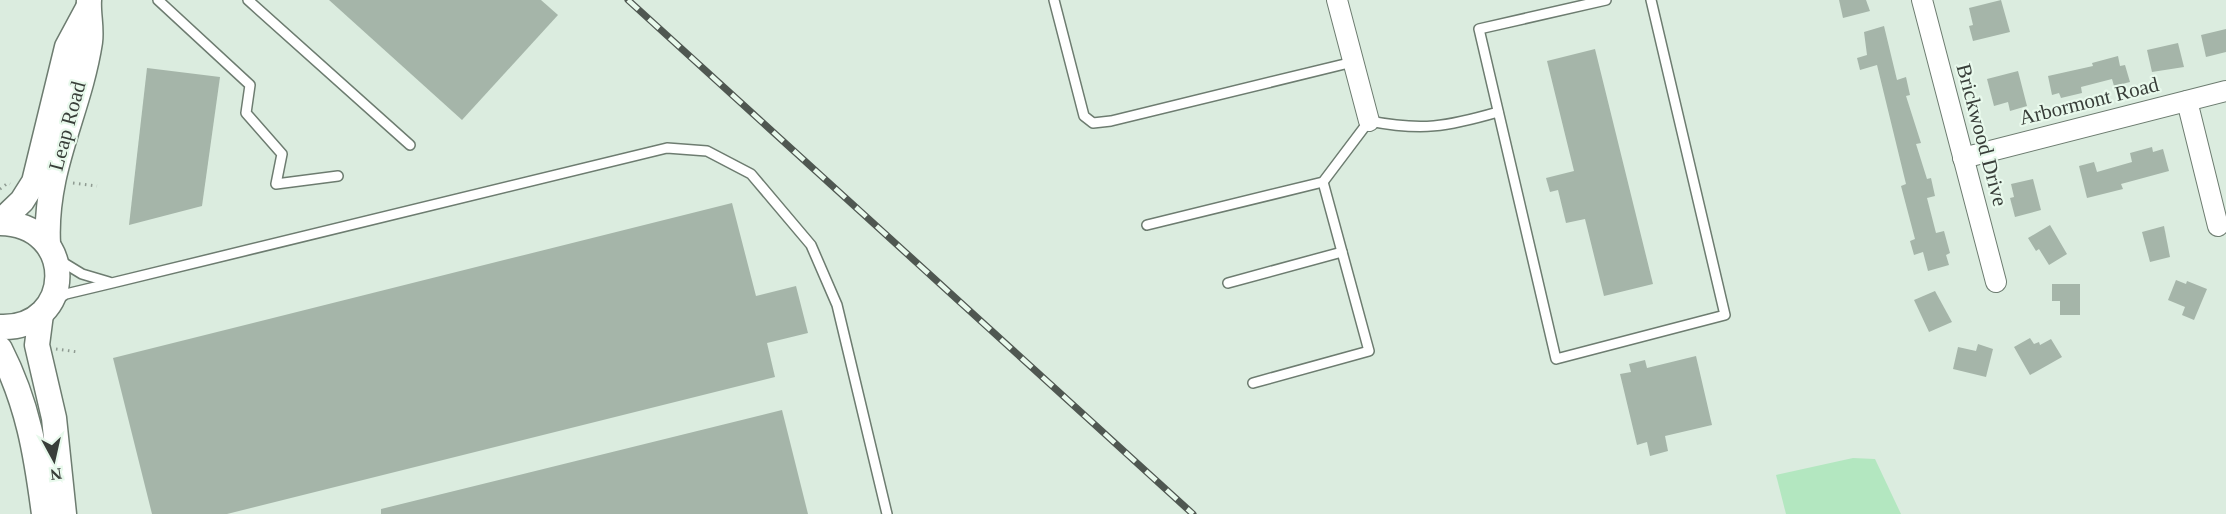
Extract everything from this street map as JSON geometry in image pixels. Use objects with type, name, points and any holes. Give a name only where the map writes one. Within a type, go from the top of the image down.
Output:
[{"type":"street","points":[[1337,0],[1369,121]]},
{"type":"street","name":"Brickwood Drive","points":[[1923,0],[1996,282]]},
{"type":"street","name":"Leap Road","points":[[0,222],[22,201],[34,182],[67,47],[89,4]]},
{"type":"street","name":"Leap Road","points":[[46,308],[58,281],[52,251],[49,198],[54,169],[89,43],[89,4]]},
{"type":"street","name":"Arbormont Road","points":[[1964,158],[2226,91]]},
{"type":"street","points":[[2187,101],[2218,226]]},
{"type":"street","points":[[0,222],[27,227],[52,251]]},
{"type":"street","points":[[0,327],[27,323],[46,308]]},
{"type":"street","points":[[46,308],[37,345],[54,418],[64,514]]},
{"type":"street","points":[[0,349],[25,404],[35,445],[44,514]]},
{"type":"lane","points":[[158,0],[250,85],[246,113],[282,153],[276,184],[338,176]]},
{"type":"lane","points":[[248,0],[410,145]]},
{"type":"lane","points":[[1054,0],[1084,116],[1093,123],[1111,121],[1353,62]]},
{"type":"lane","points":[[1606,0],[1479,29],[1556,359],[1725,315],[1651,0]]},
{"type":"lane","points":[[1147,225],[1323,182],[1369,121],[1402,127],[1448,126],[1498,112]]},
{"type":"lane","points":[[46,308],[66,294],[667,148],[707,151],[751,174],[811,245],[837,304],[886,514]]},
{"type":"lane","points":[[1253,383],[1369,351],[1323,182]]},
{"type":"lane","points":[[52,251],[82,274],[112,283]]},
{"type":"lane","points":[[1228,283],[1342,252]]},
{"type":"path","points":[[0,189],[8,183]]},
{"type":"green space","points":[[1853,458],[1875,459],[1901,514],[1786,514],[1776,475]]},
{"type":"building","points":[[329,0],[541,0],[558,15],[462,120]]},
{"type":"building","points":[[1839,0],[1866,0],[1870,11],[1843,18]]},
{"type":"building","points":[[2001,0],[2010,32],[1973,41],[1969,26],[1973,25],[1969,8]]},
{"type":"building","points":[[1884,26],[1897,80],[1906,77],[1910,95],[1906,96],[1921,143],[1916,144],[1927,179],[1931,178],[1935,196],[1927,198],[1936,233],[1944,231],[1950,253],[1946,255],[1949,265],[1928,271],[1923,252],[1914,255],[1910,241],[1915,239],[1901,186],[1906,184],[1877,65],[1860,70],[1857,58],[1867,55],[1864,32]]},
{"type":"building","points":[[2226,29],[2226,52],[2206,57],[2201,35]]},
{"type":"building","points":[[2178,43],[2184,67],[2152,72],[2147,50]]},
{"type":"building","points":[[1595,49],[1653,284],[1604,296],[1585,219],[1566,223],[1558,190],[1550,192],[1546,178],[1574,171],[1547,61]]},
{"type":"building","points":[[2118,56],[2120,66],[2125,65],[2130,82],[2114,86],[2112,79],[2081,87],[2082,93],[2061,98],[2059,93],[2052,95],[2048,76],[2093,66],[2092,63]]},
{"type":"building","points":[[147,68],[220,77],[202,206],[129,225]]},
{"type":"building","points":[[2018,71],[2027,106],[2010,111],[2008,102],[1994,106],[1987,79]]},
{"type":"building","points":[[2152,147],[2153,152],[2163,149],[2169,171],[2121,184],[2123,189],[2087,198],[2079,166],[2094,162],[2097,172],[2132,162],[2130,153]]},
{"type":"building","points":[[2033,179],[2041,210],[2015,217],[2010,198],[2014,197],[2011,184]]},
{"type":"building","points":[[732,203],[756,296],[796,286],[808,333],[767,343],[775,377],[227,514],[152,514],[113,358]]},
{"type":"building","points":[[2050,225],[2067,254],[2049,265],[2039,249],[2036,251],[2028,238]]},
{"type":"building","points":[[2164,226],[2170,257],[2150,262],[2142,232]]},
{"type":"building","points":[[2176,280],[2186,284],[2187,281],[2207,289],[2194,320],[2182,315],[2185,307],[2168,300]]},
{"type":"building","points":[[2052,284],[2080,284],[2080,315],[2060,315],[2060,301],[2052,301]]},
{"type":"building","points":[[1935,291],[1952,322],[1929,332],[1914,300]]},
{"type":"building","points":[[2030,338],[2034,344],[2039,342],[2040,345],[2051,339],[2062,357],[2030,375],[2014,347]]},
{"type":"building","points":[[1978,344],[1993,349],[1986,377],[1953,369],[1958,347],[1976,351]]},
{"type":"building","points":[[1696,356],[1712,425],[1665,436],[1668,451],[1650,456],[1647,442],[1637,445],[1620,374],[1631,372],[1629,364],[1645,360],[1647,368]]},
{"type":"building","points":[[782,410],[808,514],[381,514],[381,509]]},
{"type":"railway","points":[[628,0],[1193,514]]}]
